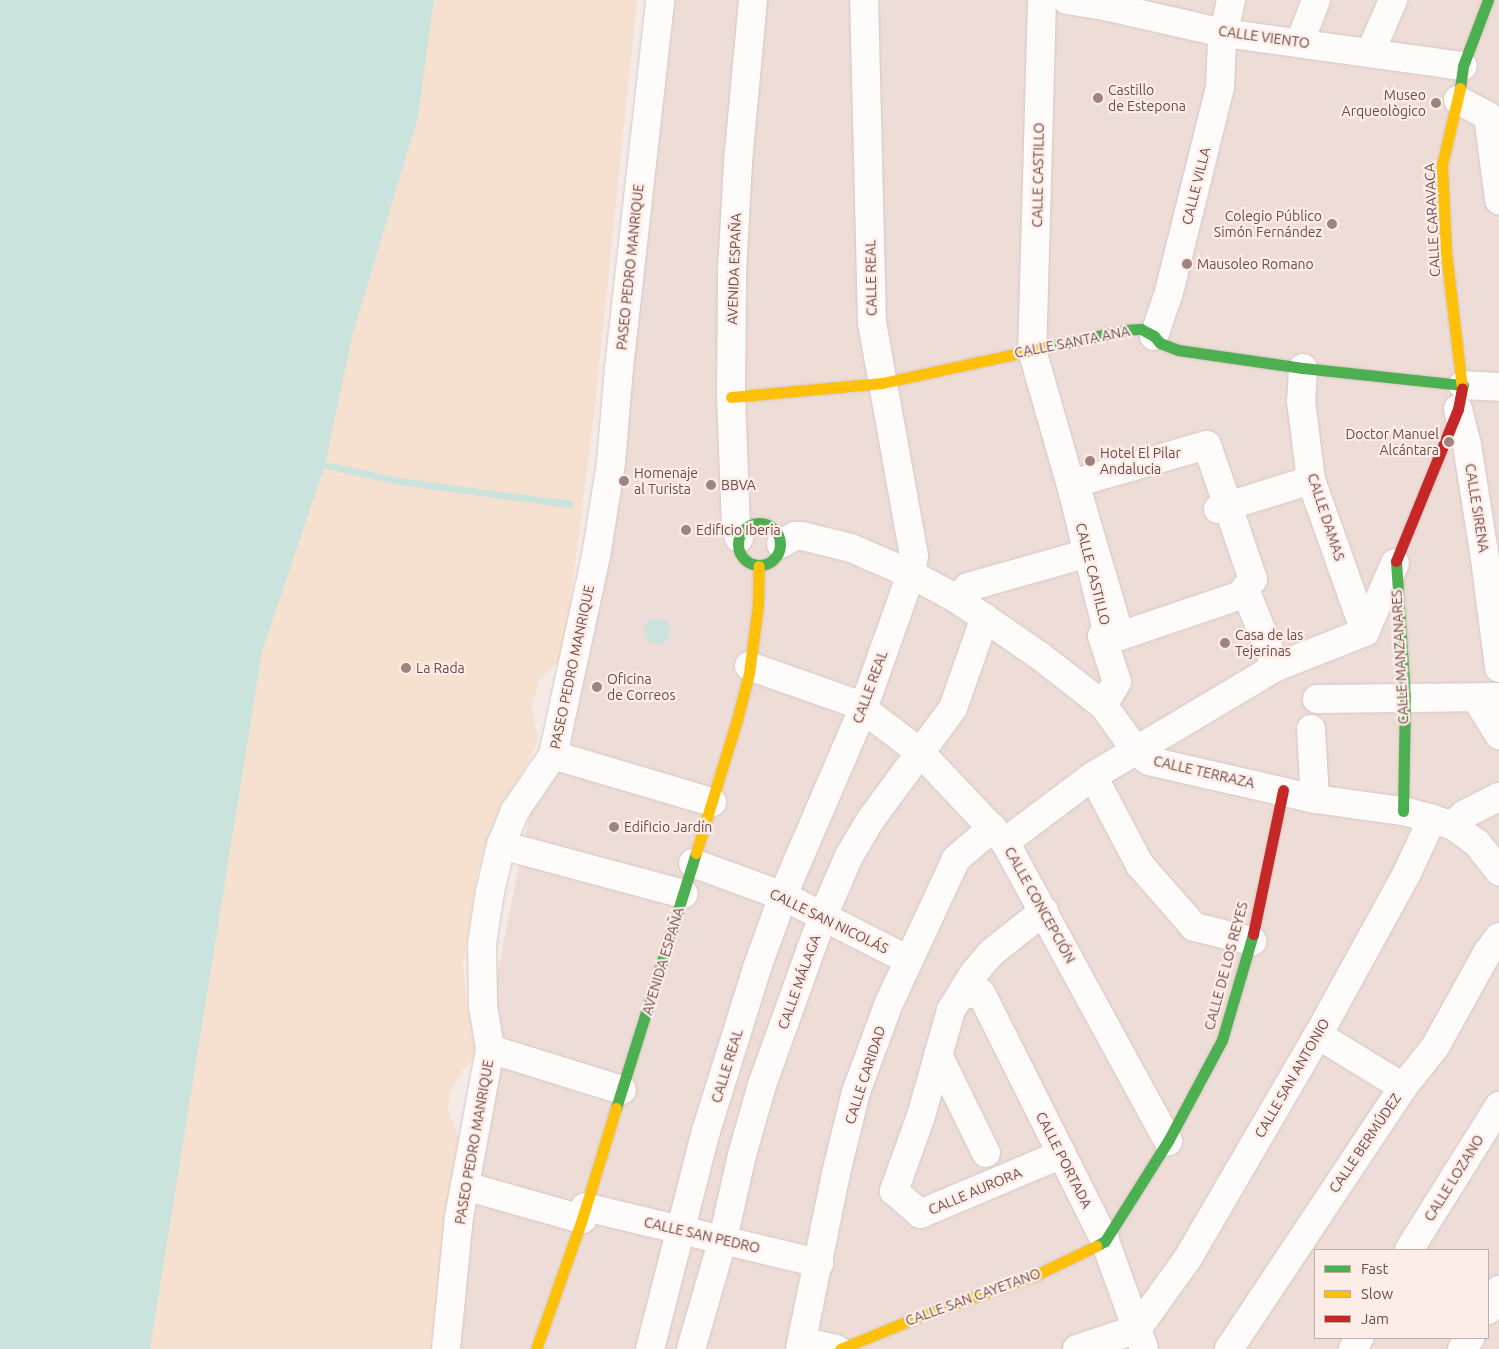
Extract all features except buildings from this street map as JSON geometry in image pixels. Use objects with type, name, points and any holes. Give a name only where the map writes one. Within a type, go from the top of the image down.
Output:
[{"type":"street","name":"PASEO PEDRO MANRIQUE","points":[[446,1349],[459,1217],[490,1049],[482,1006],[482,944],[490,892],[501,845],[515,811],[553,755],[596,556],[611,463],[619,368],[660,0]]},
{"type":"street","name":"AVENIDA ESPAÑA","points":[[739,538],[736,527],[731,397],[733,261],[738,162],[753,0]]},
{"type":"street","name":"CALLE REAL","points":[[650,1349],[709,1122],[757,968],[783,896],[863,709],[911,574],[914,556],[872,323],[864,0]]},
{"type":"street","name":"CALLE CASTILLO","points":[[1042,0],[1032,350],[1075,492],[1088,553],[1113,632],[1102,636],[1117,682],[1103,705]]},
{"type":"street","name":"CALLE VIENTO","points":[[1067,0],[1105,3],[1224,33],[1463,66]]},
{"type":"street","name":"CALLE VILLA","points":[[1154,336],[1169,292],[1220,88],[1222,40],[1231,0]]},
{"type":"street","points":[[1300,42],[1316,0]]},
{"type":"street","points":[[1370,53],[1393,0]]},
{"type":"street","name":"CALLE CARAVACA","points":[[1460,397],[1446,252],[1442,165],[1458,100],[1463,66],[1491,7]]},
{"type":"street","points":[[1458,100],[1488,116],[1499,200]]},
{"type":"street","name":"CALLE SANTA ANA","points":[[731,397],[882,383],[1125,330],[1141,329],[1154,336],[1160,343],[1178,350],[1303,368],[1460,397],[1499,387]]},
{"type":"street","name":"CALLE DAMAS","points":[[1303,368],[1301,401],[1311,480],[1365,632]]},
{"type":"street","name":"CALLE MANZANARES","points":[[1365,632],[1395,563],[1460,397]]},
{"type":"street","name":"CALLE SIRENA","points":[[1460,397],[1484,552],[1499,668]]},
{"type":"street","points":[[1207,445],[1222,507],[1253,579],[1245,589],[1244,594],[1120,636],[1113,632],[1075,492],[1075,483],[1207,445]]},
{"type":"street","points":[[1222,507],[1311,480]]},
{"type":"street","points":[[765,523],[775,529],[781,544],[777,557],[766,565],[752,565],[742,557],[739,551],[739,538],[749,525],[765,523]]},
{"type":"street","name":"CALLE TERRAZA","points":[[781,544],[795,536],[806,536],[851,548],[911,574],[957,599],[985,617],[1103,705],[1136,752],[1149,761],[1283,790],[1315,799],[1403,811],[1442,822],[1477,843],[1499,870]]},
{"type":"street","points":[[957,599],[968,587],[1088,553]]},
{"type":"street","name":"CALLE MANZANARES","points":[[1395,563],[1405,698],[1403,811]]},
{"type":"street","name":"AVENIDA ESPAÑA","points":[[536,1349],[584,1213],[737,720],[750,666],[758,605],[759,566]]},
{"type":"street","points":[[1245,589],[1276,666]]},
{"type":"street","name":"CALLE MÁLAGA","points":[[691,1349],[762,1085],[823,916],[849,856],[871,819],[953,708],[985,617]]},
{"type":"street","name":"CALLE CARIDAD","points":[[801,1345],[836,1173],[856,1092],[889,1003],[956,859],[999,835],[1276,666],[1365,632]]},
{"type":"street","name":"CALLE CONCEPCIÓN","points":[[750,666],[851,702],[863,709],[921,753],[999,835],[1044,911],[1168,1141]]},
{"type":"street","points":[[1317,699],[1487,697],[1499,735]]},
{"type":"street","points":[[1311,729],[1315,799]]},
{"type":"street","points":[[553,755],[712,802]]},
{"type":"street","points":[[1093,776],[1140,865],[1194,926],[1252,941]]},
{"type":"street","name":"CALLE DE LOS REYES","points":[[1105,1241],[1168,1141],[1222,1040],[1252,941],[1283,790]]},
{"type":"street","points":[[1442,822],[1464,814],[1499,797]]},
{"type":"street","name":"CALLE SAN ANTONIO","points":[[1141,1339],[1318,1035],[1408,873],[1442,822]]},
{"type":"street","points":[[501,845],[684,894]]},
{"type":"street","name":"CALLE SAN NICOLÁS","points":[[693,863],[783,896],[908,960]]},
{"type":"street","points":[[986,1153],[938,1055],[951,1010],[974,973],[991,952],[1044,911]]},
{"type":"street","name":"CALLE BERMÚDEZ","points":[[1229,1349],[1403,1087],[1435,1047],[1487,953],[1499,937]]},
{"type":"street","name":"CALLE PORTADA","points":[[961,995],[981,992],[1105,1241],[1141,1339]]},
{"type":"street","points":[[1318,1035],[1403,1087]]},
{"type":"street","points":[[490,1049],[622,1090]]},
{"type":"street","name":"CALLE AURORA","points":[[938,1055],[921,1116],[894,1191],[920,1214],[1062,1154]]},
{"type":"street","name":"CALLE LOZANO","points":[[1410,1249],[1496,1118]]},
{"type":"street","name":"CALLE SAN PEDRO","points":[[465,1186],[584,1213],[681,1230],[819,1262]]},
{"type":"street","name":"CALLE SAN CAYETANO","points":[[801,1345],[838,1349],[923,1315],[1036,1275],[1105,1241]]},
{"type":"street","points":[[1489,1308],[1499,1290]]},
{"type":"street","points":[[1077,1349],[1141,1339]]},
{"type":"shaded area","points":[[648,0],[1499,0],[1499,1349],[422,1349],[619,368]]},
{"type":"sand","name":"La Rada","points":[[434,0],[637,0],[595,405],[564,656],[540,680],[531,705],[538,740],[530,759],[492,824],[478,871],[463,965],[467,1004],[476,1034],[472,1063],[463,1069],[449,1095],[448,1110],[460,1142],[436,1349],[150,1349],[262,652],[325,465],[353,333],[418,117]]},
{"type":"water","points":[[0,0],[434,0],[418,117],[353,333],[325,465],[262,652],[150,1349],[0,1349]]},
{"type":"water","points":[[657,618],[666,622],[670,631],[666,640],[657,644],[648,640],[644,631],[648,622]]},
{"type":"waterway","points":[[325,465],[399,481],[570,504]]},
{"type":"traffic: fast","points":[[1460,88],[1463,66],[1488,0]]},
{"type":"traffic: fast","points":[[1042,348],[1125,330],[1141,329],[1154,336],[1160,343],[1178,350],[1303,368],[1463,385]]},
{"type":"traffic: fast","points":[[763,523],[771,526],[777,532],[780,544],[777,556],[771,562],[755,565],[747,562],[741,556],[738,540],[741,532],[747,526],[763,523]]},
{"type":"traffic: fast","points":[[1396,561],[1405,698],[1403,811]]},
{"type":"traffic: fast","points":[[616,1108],[696,853]]},
{"type":"traffic: fast","points":[[1096,1246],[1105,1241],[1168,1141],[1222,1040],[1253,934]]},
{"type":"traffic: slow","points":[[1460,88],[1442,165],[1446,252],[1462,388]]},
{"type":"traffic: slow","points":[[731,397],[882,383],[1042,348]]},
{"type":"traffic: slow","points":[[696,853],[737,720],[749,673],[758,605],[759,566]]},
{"type":"traffic: slow","points":[[536,1349],[582,1219],[616,1108]]},
{"type":"traffic: slow","points":[[840,1349],[923,1315],[1036,1275],[1096,1246]]},
{"type":"traffic: jam","points":[[1396,561],[1458,409],[1462,388]]},
{"type":"traffic: jam","points":[[1253,934],[1283,790]]},
{"type":"place","name":"Castillo de Estepona","points":[[1098,98]]},
{"type":"place","name":"Museo Arqueològico","points":[[1436,103]]},
{"type":"place","name":"Colegio Público Simón Fernández","points":[[1332,224]]},
{"type":"place","name":"Mausoleo Romano","points":[[1187,264]]},
{"type":"place","name":"Doctor Manuel Alcántara","points":[[1449,442]]},
{"type":"place","name":"Hotel El Pilar Andalucia","points":[[1090,461]]},
{"type":"place","name":"Homenaje al Turista","points":[[624,481]]},
{"type":"place","name":"BBVA","points":[[711,485]]},
{"type":"place","name":"Edificio Iberia","points":[[686,530]]},
{"type":"place","name":"Casa de las Tejerinas","points":[[1225,643]]},
{"type":"place","name":"La Rada","points":[[406,668]]},
{"type":"place","name":"Oficina de Correos","points":[[597,687]]},
{"type":"place","name":"Edificio Jardín","points":[[614,827]]}]
